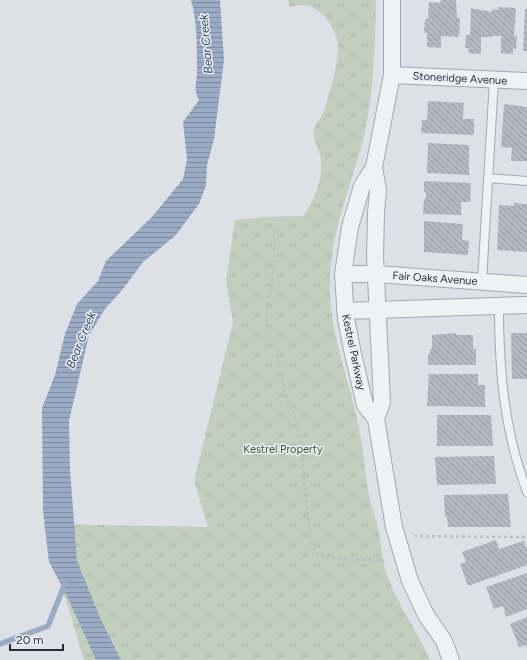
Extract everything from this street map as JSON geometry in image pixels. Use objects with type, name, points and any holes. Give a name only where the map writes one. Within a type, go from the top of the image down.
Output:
[{"type":"street","name":"Kestrel Parkway","points":[[376,419],[382,402],[377,274],[376,213],[378,190],[374,167],[392,75],[392,0]]},
{"type":"street","name":"Stoneridge Avenue","points":[[392,75],[527,81]]},
{"type":"street","name":"Kestrel Parkway","points":[[374,167],[362,186],[350,227],[343,274],[345,311],[365,405],[376,419],[397,536],[410,581],[426,615],[444,641],[451,660]]},
{"type":"street","name":"Fair Oaks Avenue","points":[[343,274],[377,274],[527,284]]},
{"type":"street","points":[[345,311],[527,305]]},
{"type":"lane","points":[[482,281],[494,80]]},
{"type":"lane","points":[[488,178],[527,181]]},
{"type":"lane","points":[[499,306],[501,384],[510,432],[527,492]]},
{"type":"path","points":[[275,230],[273,276],[266,316],[286,396],[298,424],[311,542],[315,552],[327,558],[405,562]]},
{"type":"path","points":[[397,536],[527,537]]},
{"type":"green space","name":"Kestrel Property","points":[[288,0],[376,0],[370,105],[363,140],[342,209],[334,244],[331,261],[330,298],[332,317],[340,354],[362,441],[370,501],[378,528],[386,572],[392,589],[430,660],[84,660],[43,524],[208,527],[194,481],[233,322],[226,281],[235,220],[265,217],[304,216],[318,187],[321,163],[320,155],[314,139],[314,129],[323,113],[328,98],[335,69],[338,44],[333,28],[323,15],[315,9],[304,5],[290,7]]},
{"type":"water","name":"Bear Creek","points":[[191,0],[220,0],[224,60],[214,139],[207,165],[206,185],[199,204],[175,236],[143,262],[123,289],[105,309],[89,335],[69,421],[70,470],[77,561],[101,620],[121,660],[96,660],[66,594],[49,562],[43,511],[42,408],[55,375],[65,334],[77,304],[98,281],[106,261],[152,217],[183,179],[187,160],[183,122],[199,100],[196,91],[196,33]]},
{"type":"building","points":[[441,0],[456,0],[457,18],[460,18],[459,37],[441,36],[441,48],[427,47],[427,33],[424,33],[425,19],[428,19],[429,2],[440,3]]},
{"type":"building","points":[[498,7],[516,8],[514,36],[517,36],[516,49],[513,49],[513,54],[501,53],[501,36],[481,37],[481,54],[468,53],[469,48],[465,48],[466,35],[470,35],[471,8],[492,12],[492,9],[498,10]]},
{"type":"building","points":[[525,9],[527,9],[527,51],[523,51]]},
{"type":"building","points":[[428,101],[464,103],[463,119],[474,119],[474,135],[421,133],[422,120],[427,120]]},
{"type":"building","points":[[504,104],[527,107],[527,161],[511,161],[512,148],[501,147]]},
{"type":"building","points":[[428,143],[469,145],[469,175],[427,173]]},
{"type":"building","points":[[424,181],[471,183],[470,202],[461,202],[461,215],[423,214],[424,199],[426,199],[426,192],[424,192]]},
{"type":"building","points":[[514,203],[527,204],[527,252],[497,250],[499,205],[514,206]]},
{"type":"building","points":[[424,221],[463,224],[462,240],[469,241],[468,255],[424,252]]},
{"type":"building","points":[[456,333],[456,335],[473,335],[473,349],[476,349],[476,365],[428,365],[428,354],[430,354],[430,349],[432,349],[432,335]]},
{"type":"building","points":[[511,333],[527,333],[527,379],[512,379]]},
{"type":"building","points":[[429,374],[478,374],[478,385],[485,385],[485,407],[427,406]]},
{"type":"building","points":[[437,415],[491,415],[493,446],[437,446]]},
{"type":"building","points":[[494,456],[496,484],[437,485],[435,457]]},
{"type":"building","points":[[508,494],[511,527],[448,527],[447,517],[445,517],[444,495]]},
{"type":"building","points":[[496,540],[499,549],[524,541],[527,549],[527,565],[468,586],[460,564],[466,562],[462,552]]},
{"type":"building","points":[[527,573],[527,609],[506,617],[503,606],[494,609],[486,587]]},
{"type":"building","points":[[527,617],[527,648],[526,645],[519,647],[510,624]]},
{"type":"waterway","points":[[0,644],[48,626],[66,581]]}]
